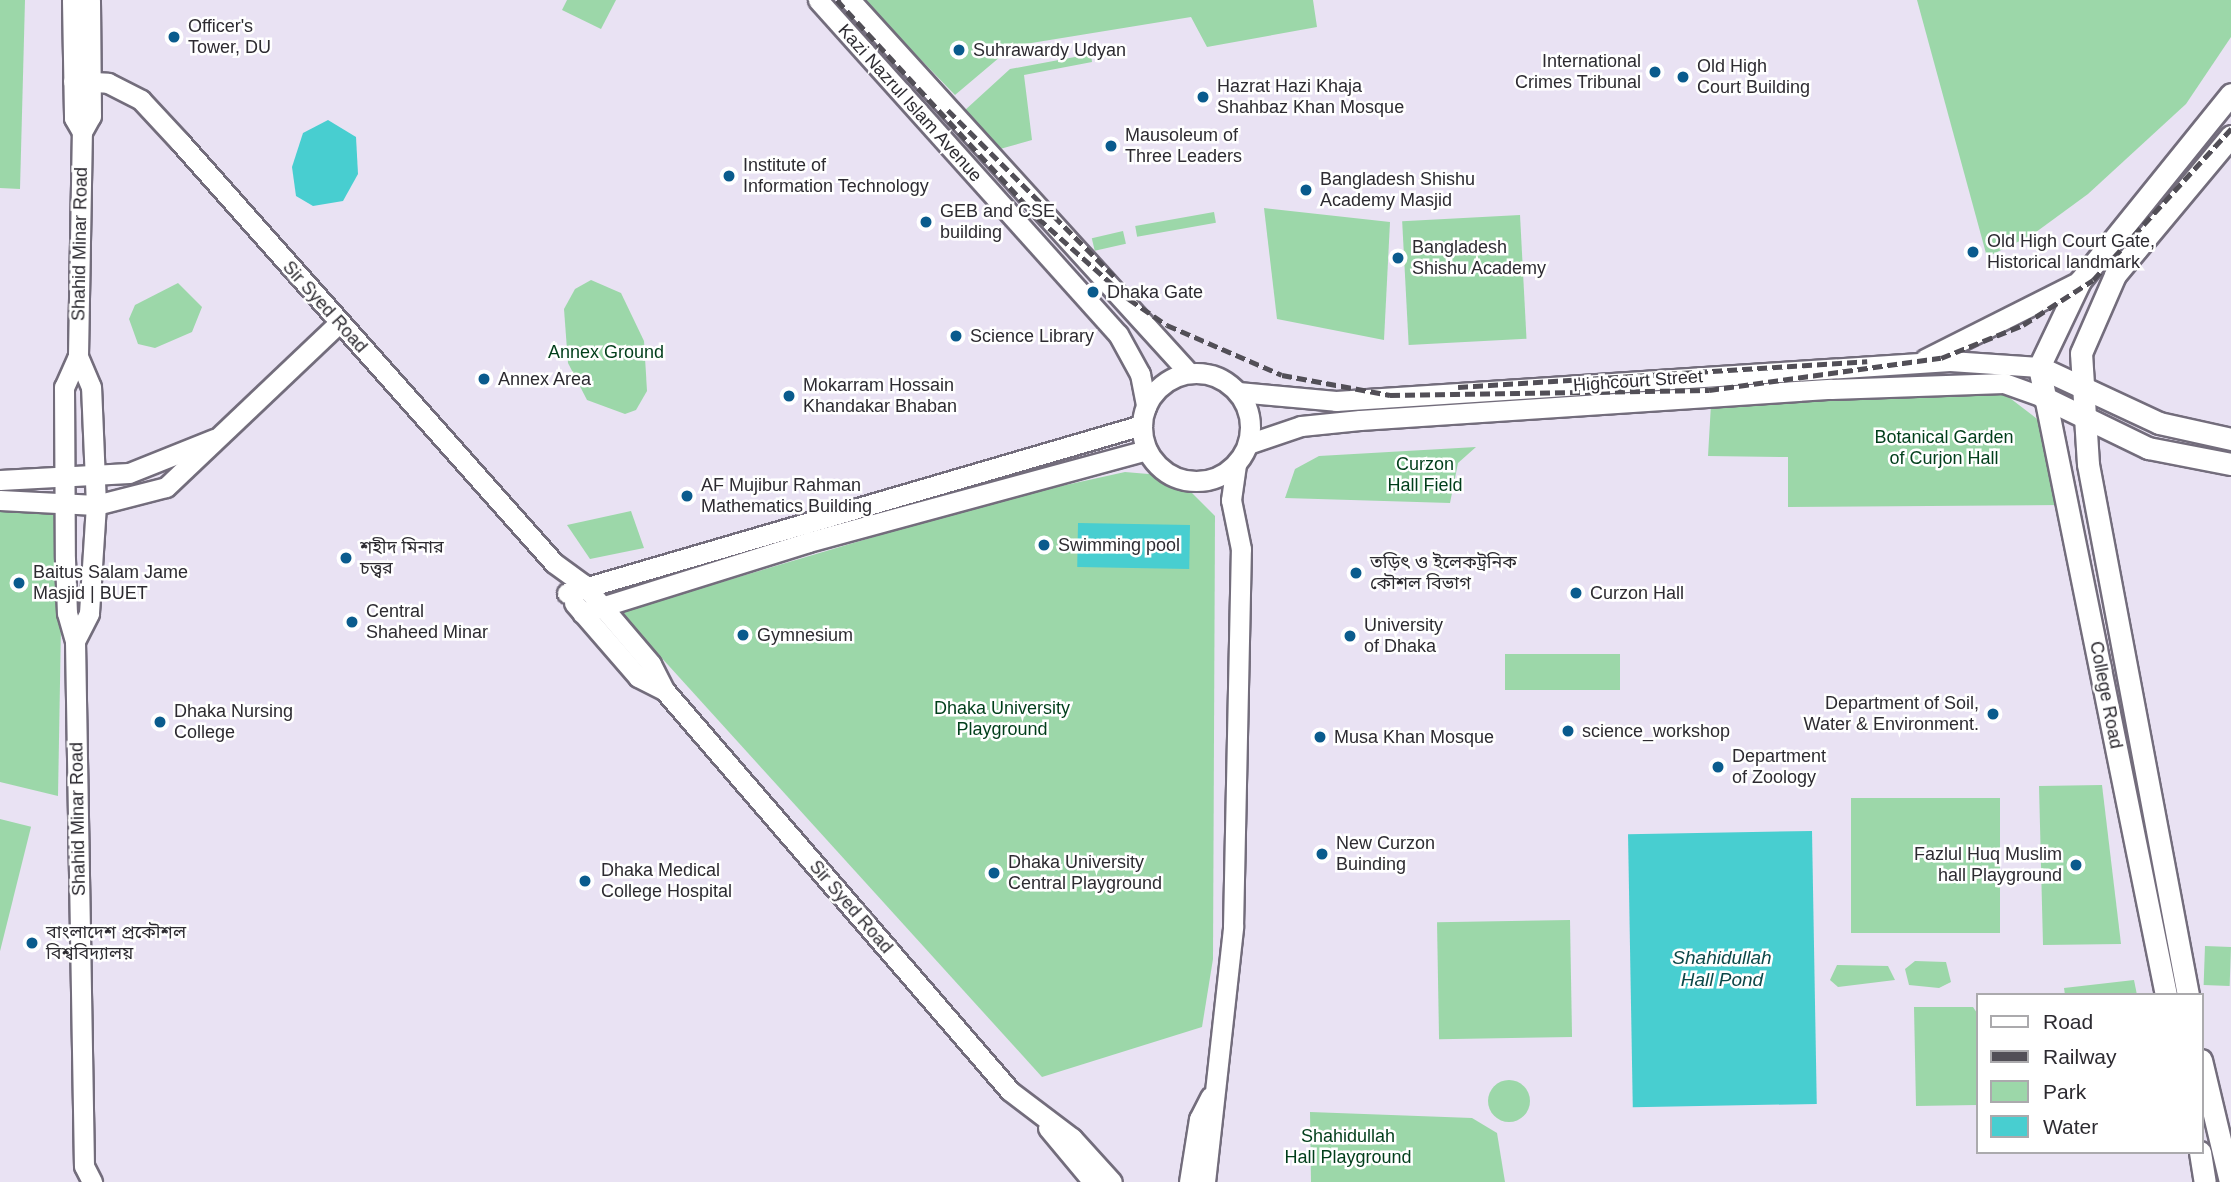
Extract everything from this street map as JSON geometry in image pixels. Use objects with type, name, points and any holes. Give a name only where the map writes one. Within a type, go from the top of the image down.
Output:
[{"type":"main road","name":"Shahid Minar Road","points":[[72,0],[82,81],[91,116],[82,132],[78,356],[64,387],[67,612],[75,641],[83,1177]]},
{"type":"main road","name":"Shahid Minar Road","points":[[82,81],[90,0]]},
{"type":"main road","name":"Kazi Nazrul Islam Avenue","points":[[818,0],[1118,334],[1140,374],[1144,416]]},
{"type":"main road","name":"Kazi Nazrul Islam Avenue","points":[[850,0],[1189,373]]},
{"type":"main road","name":"Sir Syed Road","points":[[82,81],[141,100],[339,323],[493,487],[591,608],[651,664],[665,691],[1010,1091],[1042,1118],[1072,1138],[1112,1182]]},
{"type":"main road","points":[[2231,94],[2080,281],[2039,367],[2159,423],[2231,439]]},
{"type":"main road","name":"College Road","points":[[2188,993],[2082,419],[2079,387],[2086,328],[2105,290],[2231,136]]},
{"type":"main road","points":[[1915,363],[2080,281]]},
{"type":"main road","points":[[0,500],[66,506],[96,505],[166,487],[189,471],[215,439],[339,323]]},
{"type":"main road","name":"Shahid Minar Road","points":[[75,641],[89,613],[96,505],[91,387],[78,356]]},
{"type":"main road","name":"Highcourt Street","points":[[1238,392],[1336,401],[1915,363],[1985,360],[2039,367]]},
{"type":"main road","name":"College Road","points":[[2039,367],[2166,993]]},
{"type":"main road","points":[[575,588],[1144,416],[1171,378],[1189,373],[1224,380],[1238,392],[1251,426],[1248,444],[1236,464],[1231,500],[1241,549],[1233,927],[1205,1182]]},
{"type":"main road","name":"Highcourt Street","points":[[1248,444],[1301,426],[1360,419],[1831,389],[2004,383],[2043,397]]},
{"type":"main road","points":[[2043,397],[2082,419],[2148,448],[2231,464]]},
{"type":"main road","points":[[1144,416],[1147,450],[1179,478],[1208,480],[1236,464]]},
{"type":"main road","points":[[0,480],[95,478],[154,466],[215,439]]},
{"type":"main road","points":[[591,608],[1147,450]]},
{"type":"main road","points":[[1208,480],[1231,500]]},
{"type":"main road","points":[[2203,1068],[2231,1182]]},
{"type":"main road","points":[[1189,1182],[1199,1119],[1213,1093]]},
{"type":"main road","name":"Sir Syed Road","points":[[1042,1118],[1093,1182]]},
{"type":"main road","points":[[2200,1154],[2205,1182]]},
{"type":"green space","points":[[0,0],[25,0],[20,189],[0,188]]},
{"type":"green space","points":[[567,0],[616,0],[601,29],[562,10]]},
{"type":"green space","name":"Suhrawardy Udyan","points":[[863,0],[1313,0],[1317,27],[1207,47],[1191,17],[1013,46],[955,95]]},
{"type":"green space","points":[[1917,0],[2231,0],[2231,37],[2186,104],[2088,194],[2032,235],[1987,257]]},
{"type":"green space","points":[[1091,54],[1092,62],[1024,75],[1032,140],[1000,149],[964,111],[1010,69]]},
{"type":"green space","points":[[1264,208],[1390,222],[1384,340],[1277,319]]},
{"type":"green space","points":[[1214,212],[1216,223],[1137,237],[1135,226]]},
{"type":"green space","points":[[1520,215],[1526,339],[1409,345],[1402,221]]},
{"type":"green space","points":[[1123,231],[1126,244],[1095,251],[1092,238]]},
{"type":"green space","name":"Annex Ground","points":[[591,280],[621,293],[644,341],[647,391],[636,410],[625,414],[587,400],[568,363],[564,309],[575,289]]},
{"type":"green space","points":[[178,283],[202,307],[192,332],[155,348],[138,344],[129,319],[135,305]]},
{"type":"green space","name":"Botanical Garden of Curjon Hall","points":[[2002,392],[2041,422],[2061,505],[1788,507],[1788,457],[1708,456],[1711,404]]},
{"type":"green space","name":"Curzon Hall Field","points":[[1476,447],[1458,463],[1450,503],[1285,498],[1295,469],[1319,456]]},
{"type":"green space","name":"Dhaka University Playground","points":[[1125,472],[1160,475],[1186,487],[1215,516],[1213,959],[1202,1027],[1042,1077],[620,612],[1002,499]]},
{"type":"green space","points":[[0,505],[63,512],[58,796],[0,782]]},
{"type":"green space","points":[[631,511],[644,548],[590,559],[567,525]]},
{"type":"green space","points":[[1505,654],[1620,654],[1620,690],[1505,690]]},
{"type":"green space","name":"Fazlul Huq Muslim hall Playground","points":[[2102,785],[2121,944],[2043,945],[2039,786]]},
{"type":"green space","points":[[1851,798],[2000,798],[2000,933],[1851,933]]},
{"type":"green space","points":[[0,819],[31,827],[0,951]]},
{"type":"green space","points":[[1570,920],[1572,1037],[1439,1039],[1437,922]]},
{"type":"green space","points":[[2205,946],[2231,947],[2230,986],[2204,985]]},
{"type":"green space","points":[[1915,961],[1946,962],[1951,982],[1939,988],[1909,985],[1905,969]]},
{"type":"green space","points":[[1837,965],[1888,966],[1895,980],[1838,987],[1830,980]]},
{"type":"green space","points":[[2134,980],[2137,993],[2065,993],[2064,988]]},
{"type":"green space","points":[[1914,1007],[1973,1007],[1976,1012],[1976,1105],[1916,1106]]},
{"type":"green space","points":[[1509,1080],[1524,1086],[1530,1101],[1524,1116],[1509,1122],[1494,1116],[1488,1101],[1494,1086]]},
{"type":"green space","name":"Shahidullah Hall Playground","points":[[1310,1112],[1472,1118],[1497,1133],[1505,1182],[1311,1182]]},
{"type":"water","points":[[328,120],[356,137],[358,174],[343,201],[313,206],[296,196],[292,167],[303,133]]},
{"type":"water","points":[[1078,523],[1190,525],[1189,569],[1077,567]]},
{"type":"water","name":"Shahidullah Hall Pond","points":[[1812,831],[1817,1104],[1633,1107],[1628,834]]},
{"type":"railway","points":[[837,0],[1038,218],[1129,299],[1167,325],[1282,375],[1390,395],[1709,390],[1941,358],[2023,325],[2093,280],[2231,129]]},
{"type":"railway","points":[[948,110],[1116,278]]},
{"type":"railway","points":[[1458,387],[1867,361]]},
{"type":"place","name":"Officer's Tower, DU","points":[[174,37]]},
{"type":"place","name":"Suhrawardy Udyan","points":[[959,50]]},
{"type":"place","name":"International Crimes Tribunal","points":[[1655,72]]},
{"type":"place","name":"Old High Court Building","points":[[1683,77]]},
{"type":"place","name":"Hazrat Hazi Khaja Shahbaz Khan Mosque","points":[[1203,97]]},
{"type":"place","name":"Mausoleum of Three Leaders","points":[[1111,146]]},
{"type":"place","name":"Institute of Information Technology","points":[[729,176]]},
{"type":"place","name":"Bangladesh Shishu Academy Masjid","points":[[1306,190]]},
{"type":"place","name":"GEB and CSE building","points":[[926,222]]},
{"type":"place","name":"Old High Court Gate, Historical landmark","points":[[1973,252]]},
{"type":"place","name":"Bangladesh Shishu Academy","points":[[1398,258]]},
{"type":"place","name":"Dhaka Gate","points":[[1093,292]]},
{"type":"place","name":"Science Library","points":[[956,336]]},
{"type":"place","name":"Annex Area","points":[[484,379]]},
{"type":"place","name":"Mokarram Hossain Khandakar Bhaban","points":[[789,396]]},
{"type":"place","name":"AF Mujibur Rahman Mathematics Building","points":[[687,496]]},
{"type":"place","name":"Swimming pool","points":[[1044,545]]},
{"type":"place","name":"শহীদ মিনার চত্ত্বর","points":[[346,558]]},
{"type":"place","name":"তড়িৎ ও ইলেকট্রনিক কৌশল বিভাগ","points":[[1356,573]]},
{"type":"place","name":"Baitus Salam Jame Masjid | BUET","points":[[19,583]]},
{"type":"place","name":"Curzon Hall","points":[[1576,593]]},
{"type":"place","name":"Central Shaheed Minar","points":[[352,622]]},
{"type":"place","name":"Gymnesium","points":[[743,635]]},
{"type":"place","name":"University of Dhaka","points":[[1350,636]]},
{"type":"place","name":"Department of Soil, Water & Environment.","points":[[1993,714]]},
{"type":"place","name":"Dhaka Nursing College","points":[[160,722]]},
{"type":"place","name":"science_workshop","points":[[1568,731]]},
{"type":"place","name":"Musa Khan Mosque","points":[[1320,737]]},
{"type":"place","name":"Department of Zoology","points":[[1718,767]]},
{"type":"place","name":"New Curzon Buinding","points":[[1322,854]]},
{"type":"place","name":"Fazlul Huq Muslim hall Playground","points":[[2076,865]]},
{"type":"place","name":"Dhaka University Central Playground","points":[[994,873]]},
{"type":"place","name":"Dhaka Medical College Hospital","points":[[585,881]]},
{"type":"place","name":"বাংলাদেশ প্রকৌশল বিশ্ববিদ্যালয়","points":[[32,943]]}]
